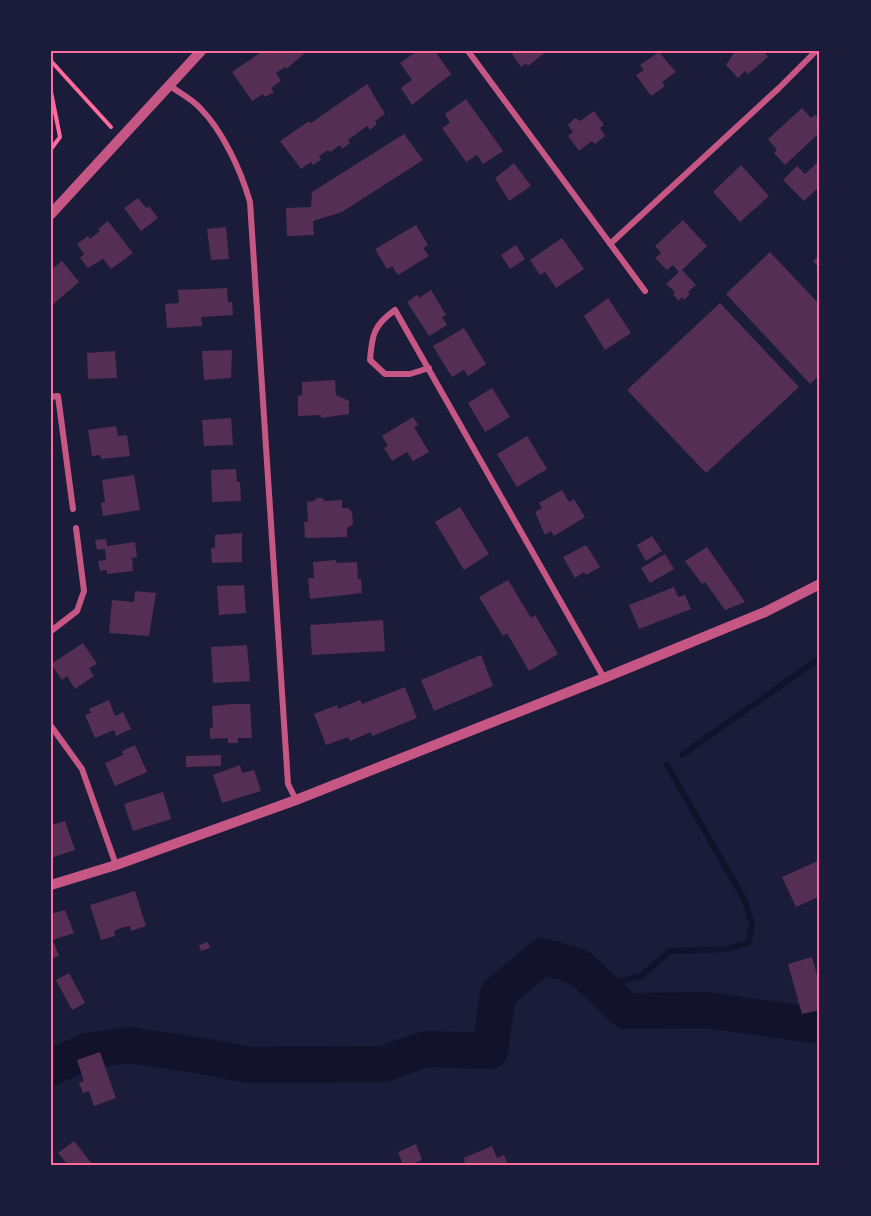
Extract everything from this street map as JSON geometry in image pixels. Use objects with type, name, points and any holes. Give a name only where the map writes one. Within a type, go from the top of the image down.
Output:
[{"type":"street","points":[[51,214],[201,51]]},
{"type":"street","points":[[468,51],[645,291]]},
{"type":"street","points":[[610,244],[816,51]]},
{"type":"street","points":[[170,86],[199,106],[212,121],[243,180],[250,202],[288,784],[296,800]]},
{"type":"street","points":[[429,368],[410,374],[385,374],[370,360],[372,337],[380,321],[395,310],[429,368],[604,678]]},
{"type":"street","points":[[51,397],[58,396],[73,509]]},
{"type":"street","points":[[51,631],[77,611],[84,591],[76,528]]},
{"type":"street","points":[[51,885],[296,800],[765,612],[820,584]]},
{"type":"street","points":[[51,726],[82,769],[116,864]]},
{"type":"path","points":[[51,61],[121,139]]},
{"type":"path","points":[[51,92],[60,137],[51,149]]},
{"type":"building","points":[[259,51],[302,51],[304,54],[286,69],[285,67],[276,73],[281,81],[271,88],[274,92],[265,97],[263,94],[252,101],[232,72],[260,53]]},
{"type":"building","points":[[417,51],[435,51],[451,74],[412,105],[401,88],[412,80],[400,63]]},
{"type":"building","points":[[510,51],[547,51],[528,66],[526,63],[521,67]]},
{"type":"building","points":[[735,51],[763,51],[768,57],[748,74],[745,71],[738,78],[726,65]]},
{"type":"building","points":[[659,52],[676,72],[662,82],[665,86],[651,96],[636,75],[644,70],[640,65]]},
{"type":"building","points":[[367,84],[385,114],[375,121],[377,124],[370,130],[367,126],[348,140],[350,143],[342,149],[340,145],[330,152],[328,150],[319,156],[321,160],[313,165],[311,162],[301,169],[280,141],[309,121],[311,123]]},
{"type":"building","points":[[466,99],[503,151],[483,164],[477,155],[466,162],[442,128],[450,123],[445,114]]},
{"type":"building","points":[[802,108],[811,118],[815,115],[820,120],[820,132],[785,165],[774,153],[777,150],[768,139]]},
{"type":"building","points":[[594,111],[604,125],[600,128],[605,136],[595,144],[592,141],[579,151],[568,136],[573,132],[568,125],[575,118],[580,121]]},
{"type":"building","points":[[404,134],[423,160],[342,212],[313,221],[314,235],[287,236],[286,208],[311,207],[312,192]]},
{"type":"building","points":[[820,160],[820,186],[804,201],[783,180],[797,166],[805,174]]},
{"type":"building","points":[[514,163],[531,186],[509,201],[495,178]]},
{"type":"building","points":[[741,165],[769,196],[740,222],[713,192]]},
{"type":"building","points":[[138,198],[146,208],[149,206],[158,218],[141,231],[124,208]]},
{"type":"building","points":[[683,220],[707,246],[682,270],[696,285],[688,292],[690,294],[684,300],[682,297],[678,301],[673,294],[675,292],[666,284],[679,272],[673,265],[667,270],[655,258],[661,253],[655,246]]},
{"type":"building","points":[[108,221],[133,253],[111,269],[103,259],[88,268],[80,258],[84,254],[77,244],[88,236],[90,239]]},
{"type":"building","points":[[416,225],[428,245],[423,248],[429,256],[398,275],[392,266],[387,269],[375,249]]},
{"type":"building","points":[[226,227],[229,259],[211,260],[207,229]]},
{"type":"building","points":[[562,238],[584,269],[556,288],[545,272],[540,275],[530,260]]},
{"type":"building","points":[[516,245],[525,259],[510,269],[501,255]]},
{"type":"building","points":[[770,252],[820,305],[820,375],[810,384],[726,294]]},
{"type":"building","points":[[820,255],[820,269],[813,261]]},
{"type":"building","points":[[62,261],[79,282],[51,306],[51,270]]},
{"type":"building","points":[[227,288],[228,302],[232,302],[233,315],[201,317],[202,326],[167,328],[165,304],[179,303],[178,290]]},
{"type":"building","points":[[431,290],[446,315],[442,317],[447,325],[429,336],[407,302]]},
{"type":"building","points":[[608,298],[631,333],[605,350],[584,316]]},
{"type":"building","points":[[720,303],[799,387],[706,473],[627,390]]},
{"type":"building","points":[[464,328],[486,364],[468,376],[464,370],[452,377],[433,346]]},
{"type":"building","points":[[232,350],[231,378],[204,380],[202,351]]},
{"type":"building","points":[[115,351],[117,378],[88,379],[87,353]]},
{"type":"building","points":[[335,380],[336,395],[349,401],[349,414],[321,418],[321,415],[298,416],[298,396],[302,395],[302,382]]},
{"type":"building","points":[[492,388],[510,417],[485,432],[468,403]]},
{"type":"building","points":[[413,417],[418,425],[414,427],[429,452],[413,461],[407,452],[392,461],[384,448],[388,446],[382,436]]},
{"type":"building","points":[[231,418],[233,445],[204,446],[202,420]]},
{"type":"building","points":[[116,426],[118,436],[127,435],[130,456],[101,459],[100,455],[92,456],[88,430]]},
{"type":"building","points":[[527,436],[547,469],[517,487],[497,454]]},
{"type":"building","points":[[236,469],[237,482],[240,482],[241,501],[212,502],[211,470]]},
{"type":"building","points":[[134,475],[140,510],[103,516],[101,503],[105,502],[102,480]]},
{"type":"building","points":[[562,490],[569,502],[574,499],[585,517],[554,536],[551,531],[545,535],[535,512],[542,508],[539,503]]},
{"type":"building","points":[[317,498],[325,501],[342,500],[342,508],[348,508],[352,512],[353,524],[347,528],[347,537],[305,538],[304,522],[308,522],[307,502]]},
{"type":"building","points":[[460,507],[489,554],[464,570],[435,522]]},
{"type":"building","points":[[242,533],[242,562],[212,563],[211,548],[215,548],[215,535]]},
{"type":"building","points":[[652,536],[662,551],[646,561],[637,545]]},
{"type":"building","points":[[106,539],[107,546],[135,542],[137,557],[132,558],[133,571],[107,574],[107,570],[100,571],[98,561],[106,560],[105,549],[97,550],[95,540]]},
{"type":"building","points":[[586,545],[600,567],[586,575],[584,572],[575,578],[563,557]]},
{"type":"building","points":[[707,547],[745,602],[725,610],[705,582],[702,584],[685,561]]},
{"type":"building","points":[[665,554],[674,569],[650,583],[641,568]]},
{"type":"building","points":[[336,560],[336,563],[357,562],[362,593],[310,599],[308,578],[314,578],[313,562]]},
{"type":"building","points":[[508,580],[531,618],[535,615],[558,654],[529,671],[507,633],[503,636],[479,597]]},
{"type":"building","points":[[244,585],[246,613],[219,615],[217,586]]},
{"type":"building","points":[[674,587],[678,597],[685,595],[691,609],[639,629],[629,605]]},
{"type":"building","points":[[135,591],[156,593],[149,636],[109,633],[112,600],[134,602]]},
{"type":"building","points":[[383,620],[385,651],[312,655],[310,625]]},
{"type":"building","points":[[83,643],[97,664],[89,668],[94,676],[75,689],[67,676],[62,680],[51,664]]},
{"type":"building","points":[[247,645],[250,681],[213,683],[211,647]]},
{"type":"building","points":[[481,655],[493,686],[434,711],[421,680]]},
{"type":"building","points":[[405,687],[417,718],[372,736],[371,732],[350,741],[348,737],[326,745],[314,714],[337,705],[338,709],[360,700],[362,704]]},
{"type":"building","points":[[109,700],[115,716],[123,712],[131,729],[116,736],[114,730],[95,738],[85,715],[91,713],[89,709]]},
{"type":"building","points":[[250,704],[252,738],[238,738],[238,743],[228,743],[228,738],[210,739],[210,728],[213,727],[212,706]]},
{"type":"building","points":[[135,745],[147,772],[115,786],[105,763],[123,755],[122,751]]},
{"type":"building","points":[[221,755],[221,766],[186,767],[186,756]]},
{"type":"building","points":[[240,765],[242,773],[254,770],[261,791],[222,803],[213,775]]},
{"type":"building","points":[[163,792],[171,819],[133,831],[124,804]]},
{"type":"building","points":[[65,821],[75,850],[51,858],[51,825]]},
{"type":"building","points":[[820,860],[820,896],[796,907],[782,877]]},
{"type":"building","points":[[135,891],[146,926],[131,931],[130,926],[121,928],[114,931],[115,936],[101,940],[90,905]]},
{"type":"building","points":[[65,910],[74,933],[53,940],[59,956],[51,959],[51,914]]},
{"type":"building","points":[[208,942],[210,948],[201,951],[199,945]]},
{"type":"building","points":[[812,957],[820,987],[820,1010],[802,1014],[788,964]]},
{"type":"building","points":[[69,973],[85,1003],[72,1010],[56,980]]},
{"type":"building","points":[[100,1052],[116,1098],[94,1106],[89,1091],[83,1093],[79,1083],[84,1081],[77,1060]]},
{"type":"building","points":[[74,1141],[93,1165],[68,1165],[58,1153]]},
{"type":"building","points":[[416,1144],[422,1160],[403,1165],[398,1152]]},
{"type":"building","points":[[492,1146],[497,1158],[504,1155],[508,1165],[465,1165],[464,1158]]},
{"type":"waterway","points":[[682,755],[820,658]]},
{"type":"waterway","points":[[600,987],[641,976],[670,951],[727,949],[749,942],[752,923],[744,899],[667,765]]},
{"type":"waterway","points":[[51,1068],[87,1051],[129,1045],[249,1065],[383,1064],[426,1049],[490,1051],[498,994],[543,956],[579,967],[626,1011],[707,1010],[820,1026]]}]
